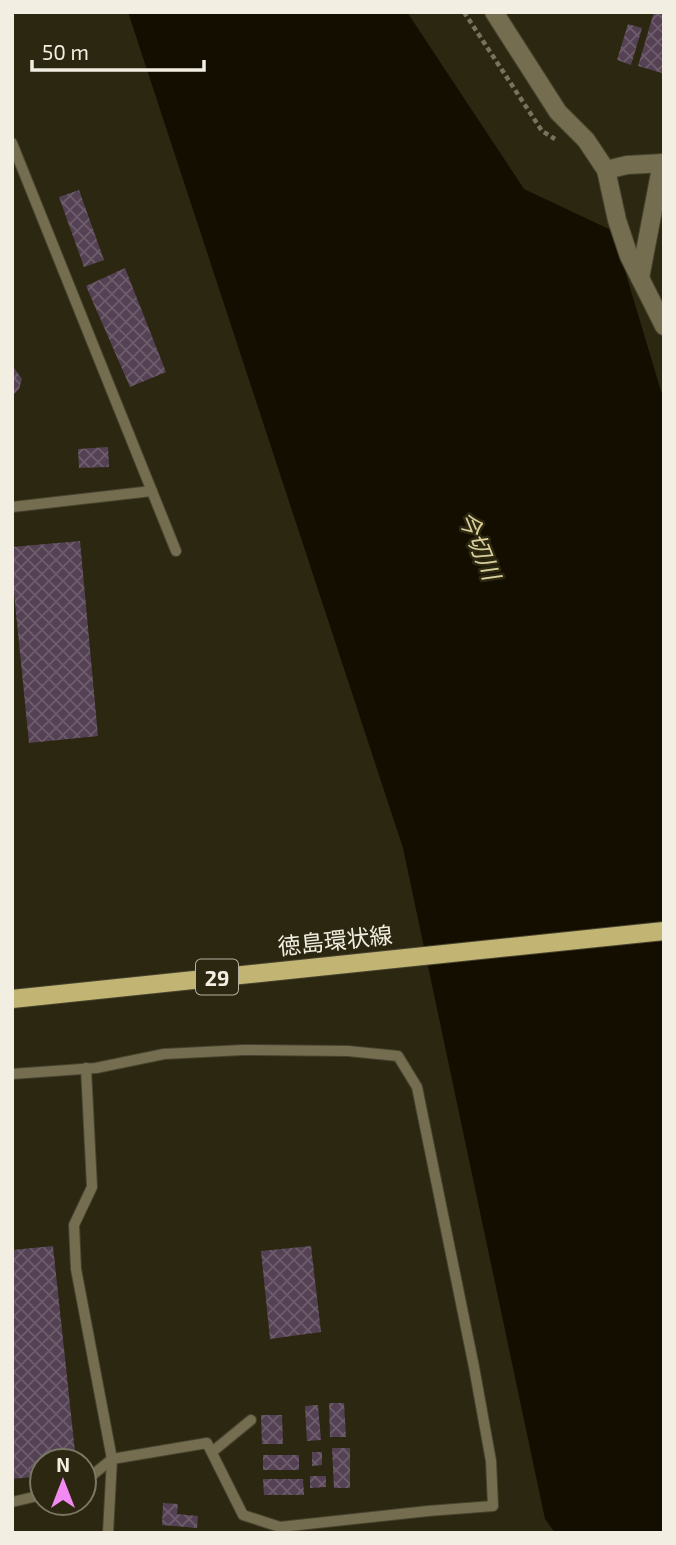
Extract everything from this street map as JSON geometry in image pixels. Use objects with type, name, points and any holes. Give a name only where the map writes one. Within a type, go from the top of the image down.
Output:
[{"type":"main road","name":"徳島環状線","points":[[12,999],[664,931]]},
{"type":"street","points":[[494,12],[558,112],[586,140],[606,170],[617,220],[629,256],[664,326]]},
{"type":"street","points":[[606,170],[627,165],[663,163],[640,278]]},
{"type":"lane","points":[[12,143],[15,157],[176,551]]},
{"type":"lane","points":[[12,507],[152,491]]},
{"type":"lane","points":[[12,1074],[86,1068],[164,1054],[243,1049],[348,1051],[398,1056],[416,1087],[474,1367],[491,1461],[493,1507],[428,1511],[280,1528],[243,1515],[207,1443],[112,1459],[98,1470]]},
{"type":"lane","points":[[86,1068],[92,1186],[74,1225],[76,1269],[112,1459],[108,1533]]},
{"type":"lane","points":[[212,1452],[251,1420]]},
{"type":"water","name":"今切川","points":[[128,12],[407,12],[524,189],[613,231],[664,401],[664,1533],[555,1533],[545,1519],[403,848]]},
{"type":"building","points":[[654,12],[664,14],[662,73],[638,66]]},
{"type":"building","points":[[628,24],[642,28],[631,65],[617,60]]},
{"type":"building","points":[[79,190],[104,260],[84,267],[59,197]]},
{"type":"building","points":[[125,268],[166,372],[130,387],[86,286]]},
{"type":"building","points":[[12,365],[22,379],[19,389],[12,396]]},
{"type":"building","points":[[108,447],[109,467],[79,468],[78,449]]},
{"type":"building","points":[[80,541],[98,736],[29,743],[12,573],[12,547]]},
{"type":"building","points":[[53,1246],[75,1447],[28,1447],[28,1477],[12,1479],[12,1250]]},
{"type":"building","points":[[311,1246],[321,1332],[270,1339],[261,1251]]},
{"type":"building","points":[[329,1403],[344,1403],[346,1437],[330,1437]]},
{"type":"building","points":[[318,1405],[321,1440],[307,1441],[305,1406]]},
{"type":"building","points":[[261,1415],[282,1415],[283,1444],[262,1444]]},
{"type":"building","points":[[332,1448],[350,1448],[350,1488],[334,1488]]},
{"type":"building","points":[[312,1452],[322,1452],[322,1465],[312,1466]]},
{"type":"building","points":[[263,1455],[299,1455],[299,1470],[263,1470]]},
{"type":"building","points":[[310,1476],[326,1476],[326,1487],[310,1488]]},
{"type":"building","points":[[263,1479],[303,1479],[304,1495],[264,1495]]},
{"type":"building","points":[[163,1503],[178,1504],[177,1514],[198,1516],[197,1528],[162,1525]]}]
